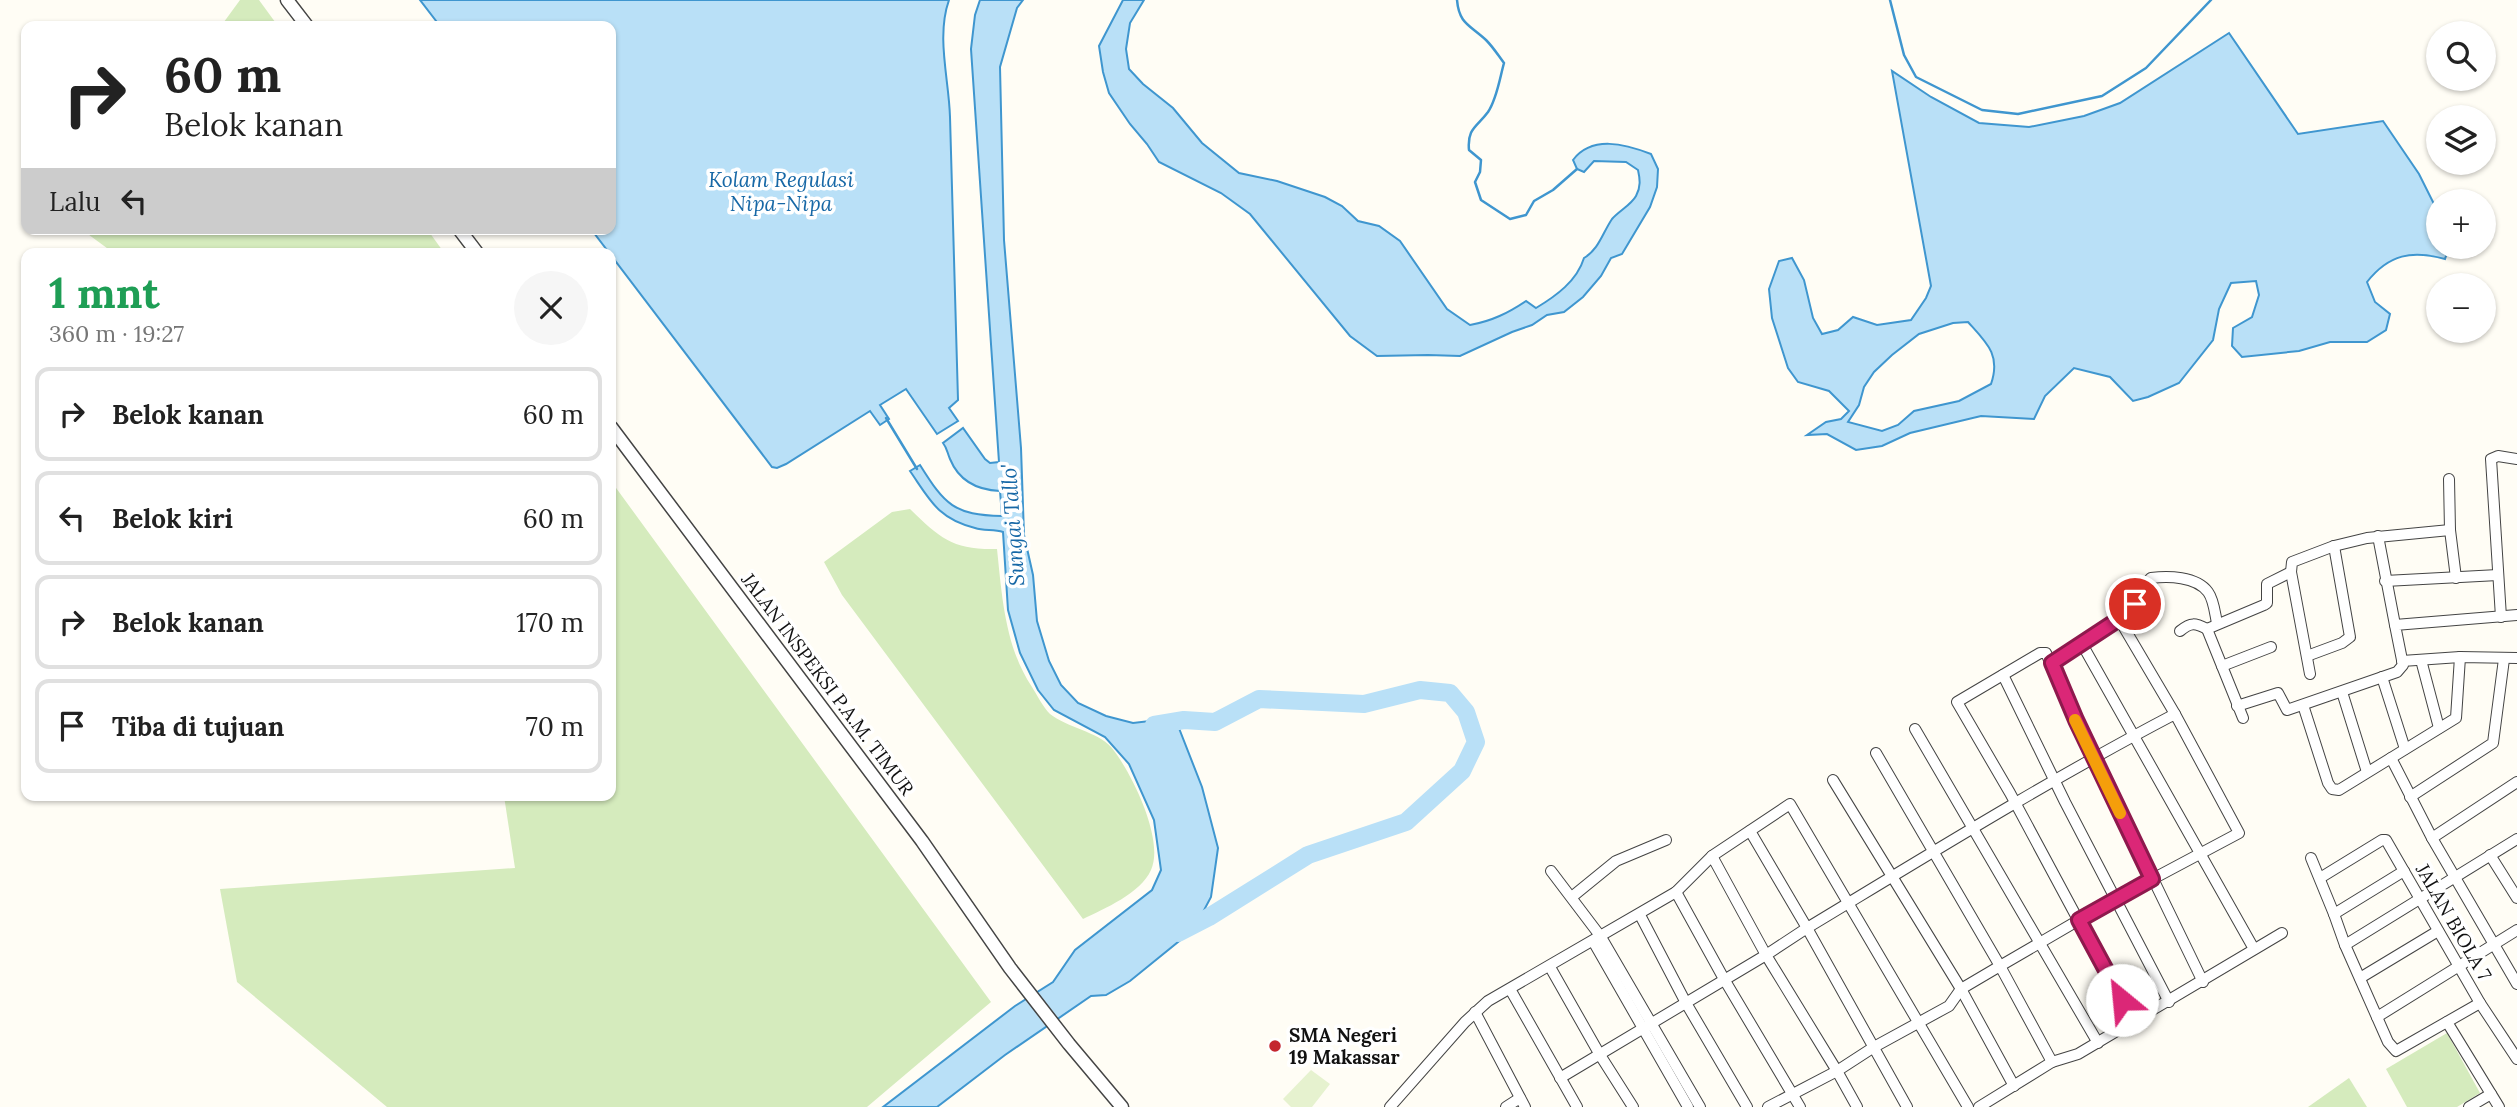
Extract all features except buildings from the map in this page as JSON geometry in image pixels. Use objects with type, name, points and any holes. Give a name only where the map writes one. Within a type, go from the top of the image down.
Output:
[{"type":"street","points":[[288,0],[303,21]]},
{"type":"street","name":"JALAN INSPEKSI P.A.M. TIMUR","points":[[616,434],[922,841],[1010,968],[1122,1107]]},
{"type":"street","points":[[2501,617],[2491,459],[2498,456],[2517,459]]},
{"type":"street","points":[[2449,479],[2450,530],[2456,578]]},
{"type":"street","points":[[2311,674],[2291,572],[2291,565],[2296,559],[2334,546],[2378,536],[2450,530]]},
{"type":"street","points":[[2237,706],[2278,693],[2287,710],[2400,669],[2402,661],[2378,536]]},
{"type":"street","points":[[2307,656],[2342,643],[2350,637],[2334,546]]},
{"type":"street","points":[[2207,629],[2267,603],[2267,584],[2291,572]]},
{"type":"street","points":[[2385,581],[2498,575]]},
{"type":"street","points":[[2052,663],[2119,619],[2135,604],[2151,578],[2177,577],[2197,582],[2207,590],[2217,624]]},
{"type":"street","points":[[2395,625],[2517,615]]},
{"type":"street","points":[[1768,1107],[1837,1071],[1874,1047],[1949,1006],[1961,989],[2039,943],[2239,833],[2175,714],[2119,619]]},
{"type":"street","points":[[2180,631],[2195,623],[2207,629],[2243,718]]},
{"type":"street","points":[[2082,644],[2254,949]]},
{"type":"street","points":[[2222,666],[2271,647]]},
{"type":"street","points":[[2133,1022],[2015,802],[1957,702],[2042,652],[2046,653],[2052,663],[2094,758],[2203,982]]},
{"type":"street","points":[[2402,661],[2460,657],[2517,658]]},
{"type":"street","points":[[2303,705],[2328,783],[2332,789],[2339,790],[2454,720],[2457,715],[2460,657]]},
{"type":"street","points":[[2410,797],[2493,743],[2504,659]]},
{"type":"street","points":[[2421,660],[2439,728]]},
{"type":"street","points":[[2003,675],[2169,1002]]},
{"type":"street","points":[[2382,677],[2405,749]]},
{"type":"street","points":[[2343,691],[2367,772]]},
{"type":"street","points":[[1560,1078],[2015,802],[2175,714]]},
{"type":"street","points":[[1915,729],[2098,1043]]},
{"type":"street","points":[[1875,753],[2052,1062]]},
{"type":"street","points":[[2391,758],[2432,838],[2516,981]]},
{"type":"street","points":[[1833,779],[1961,989],[2014,1086]]},
{"type":"street","points":[[2432,838],[2517,782]]},
{"type":"street","points":[[1390,1107],[1488,1001],[1676,892],[1712,856],[1790,804],[1968,1107]]},
{"type":"street","points":[[1750,831],[1908,1107]]},
{"type":"street","points":[[2345,945],[2517,839]]},
{"type":"street","points":[[1573,896],[1616,861],[1666,840]]},
{"type":"street","name":"JALAN BIOLA 7","points":[[2320,877],[2382,840],[2390,845],[2480,1003],[2517,1059]]},
{"type":"street","points":[[2490,855],[2517,898]]},
{"type":"street","points":[[1712,856],[1766,955],[1857,1107]]},
{"type":"street","points":[[2311,858],[2345,945],[2388,1042],[2396,1051],[2480,1003]]},
{"type":"street","points":[[1551,871],[1573,896],[1647,1026],[1688,1107]]},
{"type":"street","points":[[2334,914],[2404,871]]},
{"type":"street","points":[[1676,892],[1800,1107]]},
{"type":"street","points":[[1640,915],[1686,1003],[1747,1107]]},
{"type":"street","points":[[2377,1017],[2517,930]]},
{"type":"street","points":[[2360,978],[2438,931]]},
{"type":"street","points":[[1979,1107],[2052,1062],[2078,1054],[2098,1043],[2282,933]]},
{"type":"street","points":[[1550,967],[1633,1107]]},
{"type":"street","points":[[1510,989],[1577,1107]]},
{"type":"street","points":[[1475,1012],[1522,1103],[1506,1107]]},
{"type":"street","points":[[2447,1022],[2498,1107]]},
{"type":"street","points":[[1647,1026],[1700,1107]]},
{"type":"street","points":[[2469,1107],[2491,1094]]},
{"type":"green space","points":[[240,0],[259,0],[274,21],[225,21]]},
{"type":"green space","points":[[89,235],[431,235],[441,248],[107,248]]},
{"type":"green space","points":[[616,488],[991,1002],[867,1107],[387,1107],[237,982],[220,889],[515,868],[505,801],[616,801]]},
{"type":"green space","points":[[910,509],[949,541],[969,547],[997,549],[1006,621],[1023,672],[1050,714],[1098,737],[1111,747],[1128,772],[1144,806],[1153,842],[1151,870],[1131,893],[1083,919],[842,595],[824,562],[892,512]]},
{"type":"green space","points":[[2447,1033],[2480,1093],[2457,1107],[2407,1107],[2386,1069]]},
{"type":"green space","points":[[1311,1070],[1330,1084],[1312,1107],[1291,1107],[1283,1099]]},
{"type":"green space","points":[[2349,1078],[2367,1107],[2308,1107]]},
{"type":"water","name":"Kolam Regulasi Nipa-Nipa","points":[[420,0],[949,0],[943,43],[950,117],[958,400],[949,408],[958,421],[937,434],[906,389],[880,405],[889,419],[880,425],[870,411],[786,464],[772,467],[616,262],[616,248],[605,248],[596,235],[616,235],[616,21],[436,21]]},
{"type":"water","points":[[980,0],[1023,0],[1017,8],[1000,67],[1004,240],[1021,448],[1024,535],[1033,575],[1037,621],[1049,661],[1061,685],[1078,703],[1106,716],[1133,723],[1175,718],[1202,787],[1218,848],[1211,897],[1194,929],[1130,981],[1106,995],[1091,996],[1005,1055],[937,1107],[883,1107],[1015,1006],[1053,982],[1075,950],[1152,890],[1161,870],[1154,820],[1129,764],[1105,737],[1054,710],[1038,690],[1020,653],[1008,610],[1003,532],[978,529],[943,514],[910,471],[920,465],[944,498],[962,510],[1002,516],[1000,491],[984,489],[964,479],[954,467],[943,443],[963,428],[985,459],[990,463],[999,462],[971,49],[975,15]]},
{"type":"water","points":[[1123,0],[1144,0],[1130,23],[1126,49],[1129,69],[1173,108],[1202,143],[1239,173],[1277,181],[1325,197],[1342,206],[1358,221],[1379,226],[1400,241],[1447,309],[1470,325],[1500,316],[1526,301],[1536,308],[1558,293],[1571,281],[1584,258],[1597,246],[1612,219],[1636,196],[1640,183],[1638,170],[1626,162],[1594,161],[1584,172],[1577,169],[1573,160],[1581,152],[1599,144],[1609,144],[1631,147],[1651,154],[1658,169],[1657,187],[1650,207],[1622,254],[1611,258],[1601,276],[1583,297],[1564,312],[1547,315],[1532,325],[1460,356],[1377,356],[1350,336],[1250,214],[1221,193],[1159,162],[1130,124],[1109,93],[1099,46]]},
{"type":"water","points":[[2229,33],[2298,134],[2383,121],[2426,189],[2426,255],[2412,255],[2393,260],[2367,282],[2375,302],[2390,314],[2386,330],[2367,342],[2330,342],[2299,351],[2242,357],[2232,346],[2233,328],[2252,317],[2259,295],[2256,281],[2231,283],[2219,309],[2213,340],[2179,383],[2148,397],[2133,401],[2110,377],[2074,368],[2045,396],[2034,419],[1981,416],[1910,433],[1882,446],[1856,450],[1827,434],[1807,435],[1826,422],[1841,419],[1849,411],[1829,391],[1798,382],[1788,368],[1772,318],[1769,289],[1779,261],[1792,258],[1804,280],[1813,318],[1822,334],[1838,330],[1853,317],[1877,325],[1911,320],[1931,286],[1892,71],[1931,97],[1979,123],[2029,127],[2084,116],[2120,103]],"holes":[[[1968,322],[1986,343],[1994,365],[1991,384],[1959,401],[1914,411],[1898,425],[1882,431],[1848,422],[1874,372],[1919,334],[1953,323]]]},
{"type":"waterway","points":[[1457,0],[1463,19],[1489,43],[1504,63],[1491,107],[1470,137],[1469,150],[1481,160],[1480,172],[1475,182],[1481,200],[1510,219],[1526,215],[1534,201],[1553,190],[1577,169]]},
{"type":"waterway","points":[[1890,0],[1904,55],[1916,77],[1982,110],[2018,114],[2102,96],[2146,68],[2211,0]]},
{"type":"waterway","points":[[886,418],[917,469]]},
{"type":"waterway","name":"Sungai Tallo'","points":[[1154,725],[1184,720],[1215,722],[1259,699],[1364,704],[1420,690],[1450,693],[1466,712],[1476,742],[1462,771],[1406,822],[1308,855],[1209,917],[1178,933]]},
{"type":"slow traffic","points":[[2075,720],[2120,813]]},
{"type":"place","name":"SMA Negeri 19 Makassar","points":[[1275,1046]]},
{"type":"route","points":[[2122,1000],[2079,920],[2152,879],[2076,720],[2052,663],[2119,619],[2135,604]]}]
